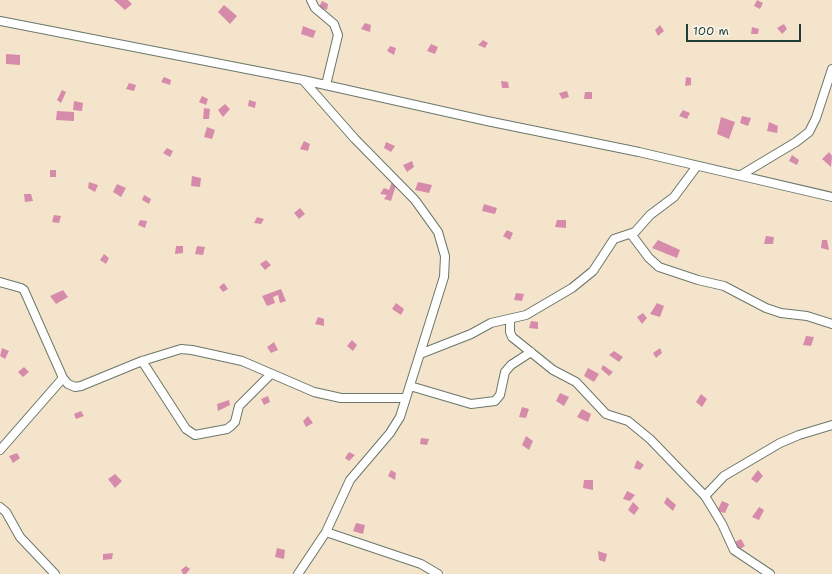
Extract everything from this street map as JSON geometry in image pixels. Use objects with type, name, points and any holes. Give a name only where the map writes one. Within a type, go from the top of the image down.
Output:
[{"type":"street","points":[[310,0],[315,8],[334,24],[338,35],[326,85]]},
{"type":"street","points":[[0,21],[304,80],[741,175],[832,197]]},
{"type":"street","points":[[741,175],[796,142],[809,132],[816,118],[832,69]]},
{"type":"street","points":[[298,574],[326,532],[350,480],[390,433],[400,416],[444,277],[445,256],[438,232],[416,200],[355,139],[304,80]]},
{"type":"street","points":[[420,354],[471,334],[492,323],[526,315],[572,288],[593,271],[614,239],[632,234],[650,215],[674,197],[697,166]]},
{"type":"street","points":[[632,234],[649,258],[659,267],[698,280],[724,286],[766,308],[781,313],[807,316],[832,324]]},
{"type":"street","points":[[0,282],[24,290],[63,378],[68,384],[80,386],[142,360],[181,349],[242,360],[314,392],[341,398],[406,398]]},
{"type":"street","points":[[510,319],[510,334],[553,370],[576,382],[606,414],[628,421],[650,439],[705,496],[722,524],[734,550],[770,574]]},
{"type":"street","points":[[410,386],[471,404],[495,400],[500,395],[505,372],[511,365],[531,352]]},
{"type":"street","points":[[142,360],[186,429],[195,435],[227,429],[231,426],[235,422],[239,406],[271,374]]},
{"type":"street","points":[[0,450],[63,378]]},
{"type":"street","points":[[705,496],[724,476],[780,443],[799,435],[832,425]]},
{"type":"street","points":[[0,507],[6,512],[20,536],[55,574]]},
{"type":"street","points":[[326,532],[421,564],[438,574]]},
{"type":"building","points":[[114,0],[128,0],[132,4],[125,10]]},
{"type":"building","points":[[757,0],[763,3],[760,9],[754,6]]},
{"type":"building","points":[[322,1],[328,4],[327,10],[319,7]]},
{"type":"building","points":[[224,5],[237,16],[230,24],[218,12]]},
{"type":"building","points":[[365,23],[371,25],[370,32],[361,29]]},
{"type":"building","points":[[784,24],[787,29],[782,34],[777,28]]},
{"type":"building","points":[[660,25],[664,31],[658,36],[655,30]]},
{"type":"building","points":[[303,26],[316,31],[313,38],[301,34]]},
{"type":"building","points":[[752,27],[759,29],[758,34],[751,34]]},
{"type":"building","points":[[483,40],[488,43],[485,48],[478,45]]},
{"type":"building","points":[[431,44],[438,47],[435,54],[427,51]]},
{"type":"building","points":[[390,46],[396,48],[394,55],[387,51]]},
{"type":"building","points":[[6,54],[20,55],[20,65],[6,64]]},
{"type":"building","points":[[164,77],[171,80],[170,85],[161,82]]},
{"type":"building","points":[[686,77],[691,78],[691,85],[685,86]]},
{"type":"building","points":[[501,81],[508,82],[509,88],[502,88]]},
{"type":"building","points":[[129,83],[136,85],[134,91],[126,89]]},
{"type":"building","points":[[62,90],[66,92],[61,103],[57,100]]},
{"type":"building","points":[[567,91],[569,97],[562,99],[559,93]]},
{"type":"building","points":[[585,92],[592,92],[592,99],[584,99]]},
{"type":"building","points":[[202,96],[208,99],[206,105],[199,102]]},
{"type":"building","points":[[249,100],[256,102],[255,108],[248,106]]},
{"type":"building","points":[[74,101],[83,103],[82,111],[73,110]]},
{"type":"building","points":[[225,104],[230,109],[223,117],[218,110]]},
{"type":"building","points":[[204,108],[210,109],[209,119],[203,119]]},
{"type":"building","points":[[683,110],[690,113],[687,119],[679,116]]},
{"type":"building","points":[[57,111],[74,112],[74,121],[56,120]]},
{"type":"building","points":[[742,116],[751,118],[748,126],[740,123]]},
{"type":"building","points":[[721,117],[735,122],[729,139],[717,134]]},
{"type":"building","points":[[769,122],[778,126],[777,133],[767,131]]},
{"type":"building","points":[[207,127],[215,130],[212,139],[204,137]]},
{"type":"building","points":[[304,141],[310,144],[308,151],[300,149]]},
{"type":"building","points":[[386,142],[395,146],[391,152],[384,148]]},
{"type":"building","points":[[167,148],[173,151],[170,157],[163,153]]},
{"type":"building","points":[[829,152],[832,156],[831,167],[822,159]]},
{"type":"building","points":[[792,155],[799,160],[797,165],[789,161]]},
{"type":"building","points":[[412,161],[414,167],[407,172],[403,165]]},
{"type":"building","points":[[50,170],[56,170],[56,177],[50,177]]},
{"type":"building","points":[[192,176],[201,178],[200,187],[191,186]]},
{"type":"building","points":[[89,182],[98,185],[95,192],[88,188]]},
{"type":"building","points":[[392,182],[397,182],[391,201],[384,199],[387,195],[380,194],[384,188],[389,190]]},
{"type":"building","points":[[418,182],[432,185],[429,193],[415,190]]},
{"type":"building","points":[[117,184],[126,188],[121,197],[113,192]]},
{"type":"building","points":[[24,194],[31,194],[33,201],[25,202]]},
{"type":"building","points":[[144,195],[151,199],[149,204],[142,200]]},
{"type":"building","points":[[484,204],[497,208],[495,214],[482,211]]},
{"type":"building","points":[[300,208],[305,214],[299,219],[294,213]]},
{"type":"building","points":[[54,215],[61,216],[59,223],[52,222]]},
{"type":"building","points":[[257,217],[264,219],[261,224],[254,223]]},
{"type":"building","points":[[140,220],[147,221],[145,228],[138,225]]},
{"type":"building","points":[[557,220],[566,220],[566,228],[555,227]]},
{"type":"building","points":[[507,230],[513,233],[510,240],[503,236]]},
{"type":"building","points":[[766,236],[774,237],[773,244],[764,244]]},
{"type":"building","points":[[658,240],[680,250],[677,258],[652,248]]},
{"type":"building","points":[[822,240],[827,240],[829,250],[821,248]]},
{"type":"building","points":[[176,246],[183,246],[183,253],[175,254]]},
{"type":"building","points":[[197,246],[205,247],[203,255],[195,254]]},
{"type":"building","points":[[104,254],[109,258],[106,264],[100,260]]},
{"type":"building","points":[[266,260],[271,265],[265,270],[260,264]]},
{"type":"building","points":[[224,283],[228,289],[223,292],[219,287]]},
{"type":"building","points":[[281,289],[286,301],[280,303],[278,295],[273,297],[275,303],[267,306],[262,296]]},
{"type":"building","points":[[63,290],[68,297],[56,304],[50,296]]},
{"type":"building","points":[[516,293],[524,294],[522,301],[514,300]]},
{"type":"building","points":[[396,303],[404,309],[401,315],[392,309]]},
{"type":"building","points":[[657,303],[664,306],[660,317],[650,314]]},
{"type":"building","points":[[643,313],[647,318],[642,324],[637,317]]},
{"type":"building","points":[[318,317],[324,319],[324,326],[315,324]]},
{"type":"building","points":[[531,321],[538,322],[538,329],[529,328]]},
{"type":"building","points":[[806,336],[814,337],[811,346],[803,345]]},
{"type":"building","points":[[352,340],[357,345],[353,351],[347,346]]},
{"type":"building","points":[[274,342],[278,350],[271,353],[267,347]]},
{"type":"building","points":[[2,348],[9,351],[5,359],[0,356]]},
{"type":"building","points":[[660,348],[662,353],[656,358],[653,353]]},
{"type":"building","points":[[614,351],[623,357],[619,362],[609,355]]},
{"type":"building","points":[[603,365],[613,372],[609,376],[601,369]]},
{"type":"building","points":[[24,367],[29,372],[23,377],[18,372]]},
{"type":"building","points":[[588,368],[599,374],[594,382],[584,376]]},
{"type":"building","points":[[560,393],[569,397],[564,406],[556,401]]},
{"type":"building","points":[[701,394],[707,399],[702,407],[696,402]]},
{"type":"building","points":[[268,396],[270,402],[264,405],[261,399]]},
{"type":"building","points":[[229,400],[230,405],[218,411],[217,404]]},
{"type":"building","points":[[522,407],[529,409],[526,418],[519,417]]},
{"type":"building","points":[[582,409],[591,414],[588,422],[577,417]]},
{"type":"building","points":[[81,411],[84,416],[76,419],[74,414]]},
{"type":"building","points":[[308,416],[313,423],[306,427],[303,421]]},
{"type":"building","points":[[526,436],[533,441],[529,450],[522,445]]},
{"type":"building","points":[[421,438],[429,439],[427,445],[420,444]]},
{"type":"building","points":[[349,452],[355,455],[349,461],[345,458]]},
{"type":"building","points":[[17,453],[20,458],[13,463],[9,456]]},
{"type":"building","points":[[637,460],[644,465],[640,470],[634,468]]},
{"type":"building","points":[[391,470],[396,473],[395,480],[388,476]]},
{"type":"building","points":[[758,470],[763,476],[757,483],[751,479]]},
{"type":"building","points":[[115,474],[122,481],[115,488],[108,479]]},
{"type":"building","points":[[584,480],[593,480],[593,490],[583,488]]},
{"type":"building","points":[[627,491],[635,495],[630,501],[623,499]]},
{"type":"building","points":[[667,497],[676,505],[673,511],[664,503]]},
{"type":"building","points":[[722,501],[729,504],[725,513],[717,511]]},
{"type":"building","points":[[633,502],[639,508],[634,515],[628,510]]},
{"type":"building","points":[[759,507],[764,510],[759,520],[752,517]]},
{"type":"building","points":[[356,523],[365,525],[363,534],[353,531]]},
{"type":"building","points":[[741,539],[745,546],[737,551],[733,543]]},
{"type":"building","points":[[277,548],[285,550],[284,559],[275,557]]},
{"type":"building","points":[[598,551],[607,554],[605,562],[599,560]]},
{"type":"building","points":[[113,553],[112,559],[103,560],[103,554]]},
{"type":"building","points":[[186,566],[190,569],[186,574],[183,574],[181,570]]}]
